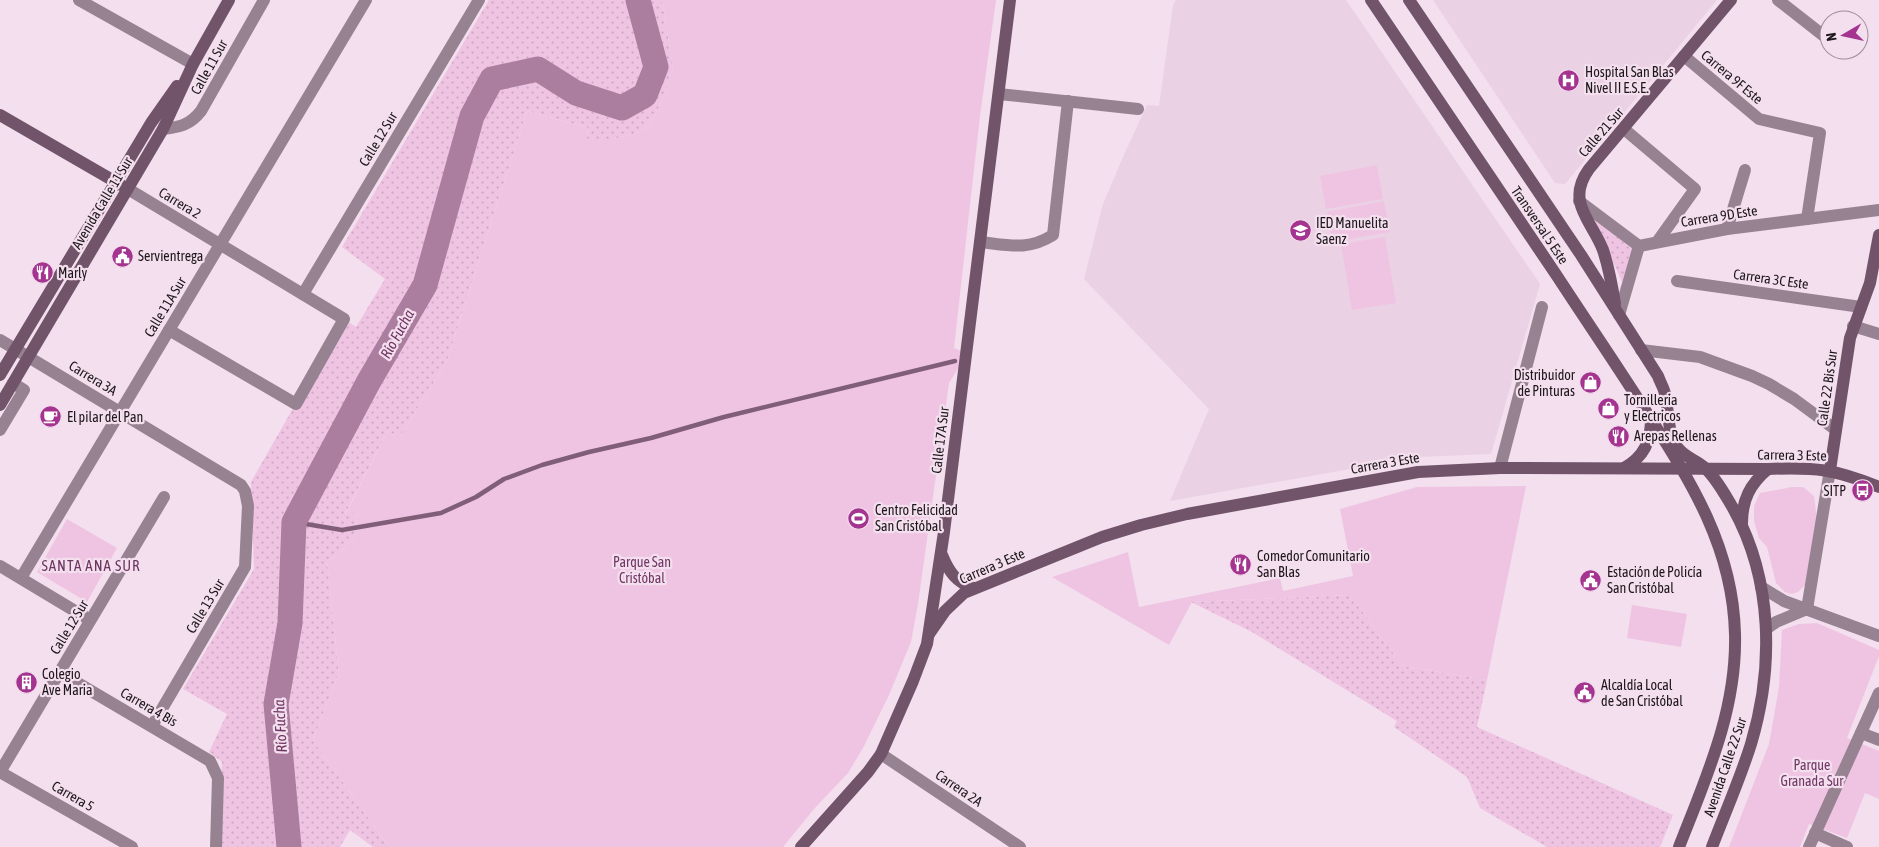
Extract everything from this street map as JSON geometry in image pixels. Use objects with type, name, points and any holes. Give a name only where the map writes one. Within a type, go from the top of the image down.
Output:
[{"type":"main road","name":"Avenida Calle 11 Sur","points":[[0,405],[164,129],[193,64],[229,0]]},
{"type":"main road","name":"Calle 17A Sur","points":[[801,847],[868,772],[881,754],[921,663],[929,634],[942,553],[1010,0]]},
{"type":"main road","name":"Transversal 5 Este","points":[[1371,0],[1683,469]]},
{"type":"main road","name":"Transversal 5 Este","points":[[1409,0],[1582,255],[1658,376],[1665,392],[1671,434],[1681,453],[1706,469]]},
{"type":"main road","name":"Calle 21 Sur","points":[[1579,201],[1581,181],[1584,175],[1732,0]]},
{"type":"main road","name":"Avenida Calle 11 Sur","points":[[0,375],[151,123],[193,64]]},
{"type":"main road","name":"Carrera 2","points":[[0,116],[128,189]]},
{"type":"main road","points":[[1579,201],[1582,211],[1602,248],[1609,269],[1617,312]]},
{"type":"main road","name":"Calle 22 Bis Sur","points":[[1830,470],[1847,353],[1853,326],[1873,271],[1879,235]]},
{"type":"main road","points":[[1624,468],[1634,462],[1646,448],[1650,437],[1651,419]]},
{"type":"main road","name":"Carrera 3 Este","points":[[929,634],[955,600],[973,588],[1102,537],[1161,520],[1418,472],[1500,468],[1802,468],[1830,470],[1879,487]]},
{"type":"main road","name":"Avenida Calle 22 Sur","points":[[1678,847],[1722,735],[1729,708],[1735,650],[1730,589],[1720,551],[1697,494],[1683,469]]},
{"type":"main road","name":"Avenida Calle 22 Sur","points":[[1706,469],[1723,491],[1742,528],[1762,587],[1766,629],[1766,667],[1759,711],[1744,767],[1712,847]]},
{"type":"main road","points":[[1742,528],[1744,500],[1754,482],[1768,469]]},
{"type":"main road","points":[[942,553],[951,574],[960,583],[973,588]]},
{"type":"street","points":[[79,0],[193,64]]},
{"type":"street","name":"Calle 11 Sur","points":[[164,129],[184,126],[191,122],[201,111],[264,0]]},
{"type":"street","name":"Calle 11A Sur","points":[[20,578],[366,0]]},
{"type":"street","name":"Calle 12 Sur","points":[[303,294],[479,0]]},
{"type":"street","points":[[1778,0],[1819,32]]},
{"type":"street","name":"Carrera 9F Este","points":[[1684,56],[1759,119],[1820,134],[1807,219]]},
{"type":"street","points":[[999,94],[1138,109]]},
{"type":"street","points":[[980,242],[1016,246],[1032,245],[1053,235],[1068,101]]},
{"type":"street","points":[[1624,129],[1695,189],[1657,242]]},
{"type":"street","points":[[1727,229],[1745,170]]},
{"type":"street","name":"Carrera 2","points":[[128,189],[344,319],[296,404],[169,330]]},
{"type":"street","points":[[1579,201],[1639,246],[1617,312]]},
{"type":"street","name":"Carrera 9D Este","points":[[1639,246],[1727,229],[1879,210]]},
{"type":"street","name":"Carrera 3C Este","points":[[1678,281],[1861,307]]},
{"type":"street","points":[[1500,468],[1542,307]]},
{"type":"street","points":[[1853,326],[1879,334]]},
{"type":"street","name":"Carrera 3A","points":[[0,340],[240,485],[245,491]]},
{"type":"street","points":[[1641,350],[1700,358],[1744,372],[1769,384],[1836,430]]},
{"type":"street","points":[[0,430],[24,390],[13,383]]},
{"type":"street","name":"Calle 22 Bis Sur","points":[[1807,609],[1830,470]]},
{"type":"street","name":"Calle 13 Sur","points":[[152,726],[245,567],[248,506],[245,491]]},
{"type":"street","name":"Calle 12 Sur","points":[[0,772],[164,497]]},
{"type":"street","points":[[0,566],[90,620]]},
{"type":"street","points":[[1762,587],[1784,601],[1879,636]]},
{"type":"street","points":[[1766,629],[1776,622],[1807,609]]},
{"type":"street","name":"Carrera 4 Bis","points":[[60,672],[210,761],[217,774],[216,847]]},
{"type":"street","points":[[1809,847],[1879,693]]},
{"type":"street","points":[[1862,733],[1879,740]]},
{"type":"street","name":"Carrera 2A","points":[[881,754],[1020,847]]},
{"type":"street","name":"Carrera 5","points":[[0,772],[132,847]]},
{"type":"street","points":[[1815,834],[1847,847]]},
{"type":"shaded area","name":"IED Manuelita Saenz","points":[[1176,0],[1346,0],[1540,284],[1491,454],[1417,457],[1170,501],[1209,409],[1084,279],[1103,204],[1123,157],[1147,105],[1159,106],[1173,5]]},
{"type":"shaded area","name":"Hospital San Blas Nivel II E.S.E.","points":[[1433,0],[1717,0],[1565,184],[1555,183]]},
{"type":"green space","points":[[489,0],[662,0],[673,67],[665,95],[650,125],[637,133],[613,139],[587,139],[588,128],[527,111],[447,361],[399,438],[388,431],[345,514],[355,512],[358,533],[337,556],[327,561],[339,673],[313,740],[389,847],[373,847],[350,830],[340,847],[218,847],[222,762],[209,752],[227,714],[183,689],[254,569],[251,482],[344,319],[356,327],[385,279],[342,247]]},
{"type":"green space","name":"Parque San Cristóbal","points":[[662,0],[996,0],[980,116],[954,348],[961,351],[959,367],[949,383],[911,642],[889,695],[863,748],[848,773],[814,809],[783,847],[389,847],[313,740],[339,673],[327,561],[337,556],[358,533],[355,513],[345,515],[388,431],[399,438],[447,361],[527,111],[588,128],[587,139],[613,139],[637,133],[650,125],[665,95],[673,67]]},
{"type":"green space","points":[[1377,165],[1383,199],[1326,209],[1320,176]]},
{"type":"green space","points":[[1384,201],[1390,232],[1332,242],[1327,212]]},
{"type":"green space","points":[[1592,215],[1634,250],[1622,282]]},
{"type":"green space","points":[[1385,237],[1396,303],[1352,310],[1341,244]]},
{"type":"green space","points":[[1526,486],[1487,680],[1403,666],[1350,595],[1192,602],[1169,645],[1052,577],[1128,552],[1139,607],[1280,578],[1283,591],[1353,576],[1340,509],[1417,487]]},
{"type":"green space","points":[[1792,487],[1803,487],[1814,496],[1817,520],[1806,584],[1798,592],[1792,594],[1785,592],[1776,583],[1767,547],[1759,538],[1754,521],[1754,506],[1760,493]]},
{"type":"green space","points":[[67,519],[117,548],[87,602],[37,572]]},
{"type":"green space","points":[[1350,595],[1403,666],[1487,680],[1477,727],[1673,815],[1660,847],[1547,847],[1480,808],[1467,777],[1394,727],[1397,721],[1252,632],[1191,602]]},
{"type":"green space","points":[[1632,605],[1687,614],[1681,647],[1627,638]]},
{"type":"green space","name":"Parque Granada Sur","points":[[1817,623],[1879,650],[1879,656],[1847,738],[1879,751],[1879,799],[1865,793],[1847,838],[1809,824],[1800,847],[1729,847],[1769,744],[1779,687],[1782,630],[1799,624]]},
{"type":"waterway","name":"Río Fucha","points":[[289,847],[276,704],[290,623],[294,522],[369,381],[425,285],[472,116],[492,79],[538,69],[576,93],[622,108],[645,95],[656,67],[638,0]]},
{"type":"waterway","points":[[294,522],[342,530],[441,513],[476,497],[504,479],[542,465],[651,438],[724,417],[955,361]]},
{"type":"place","name":"Hospital San Blas Nivel II E.S.E.","points":[[1569,80]]},
{"type":"place","name":"IED Manuelita Saenz","points":[[1300,231]]},
{"type":"place","name":"Servientrega","points":[[122,256]]},
{"type":"place","name":"Marly","points":[[42,273]]},
{"type":"place","name":"Distribuidor de Pinturas","points":[[1591,383]]},
{"type":"place","name":"Tornilleria y Electricos","points":[[1608,408]]},
{"type":"place","name":"El pilar del Pan","points":[[51,417]]},
{"type":"place","name":"Arepas Rellenas","points":[[1618,436]]},
{"type":"place","name":"SITP","points":[[1862,491]]},
{"type":"place","name":"Centro Felicidad San Cristóbal","points":[[859,518]]},
{"type":"place","name":"Comedor Comunitario San Blas","points":[[1241,564]]},
{"type":"place","name":"Estación de Policía San Cristóbal","points":[[1591,580]]},
{"type":"place","name":"Colegio Ave Maria","points":[[26,682]]},
{"type":"place","name":"Alcaldía Local de San Cristóbal","points":[[1585,693]]},
{"type":"district","name":"SANTA ANA SUR","points":[[91,565]]}]
